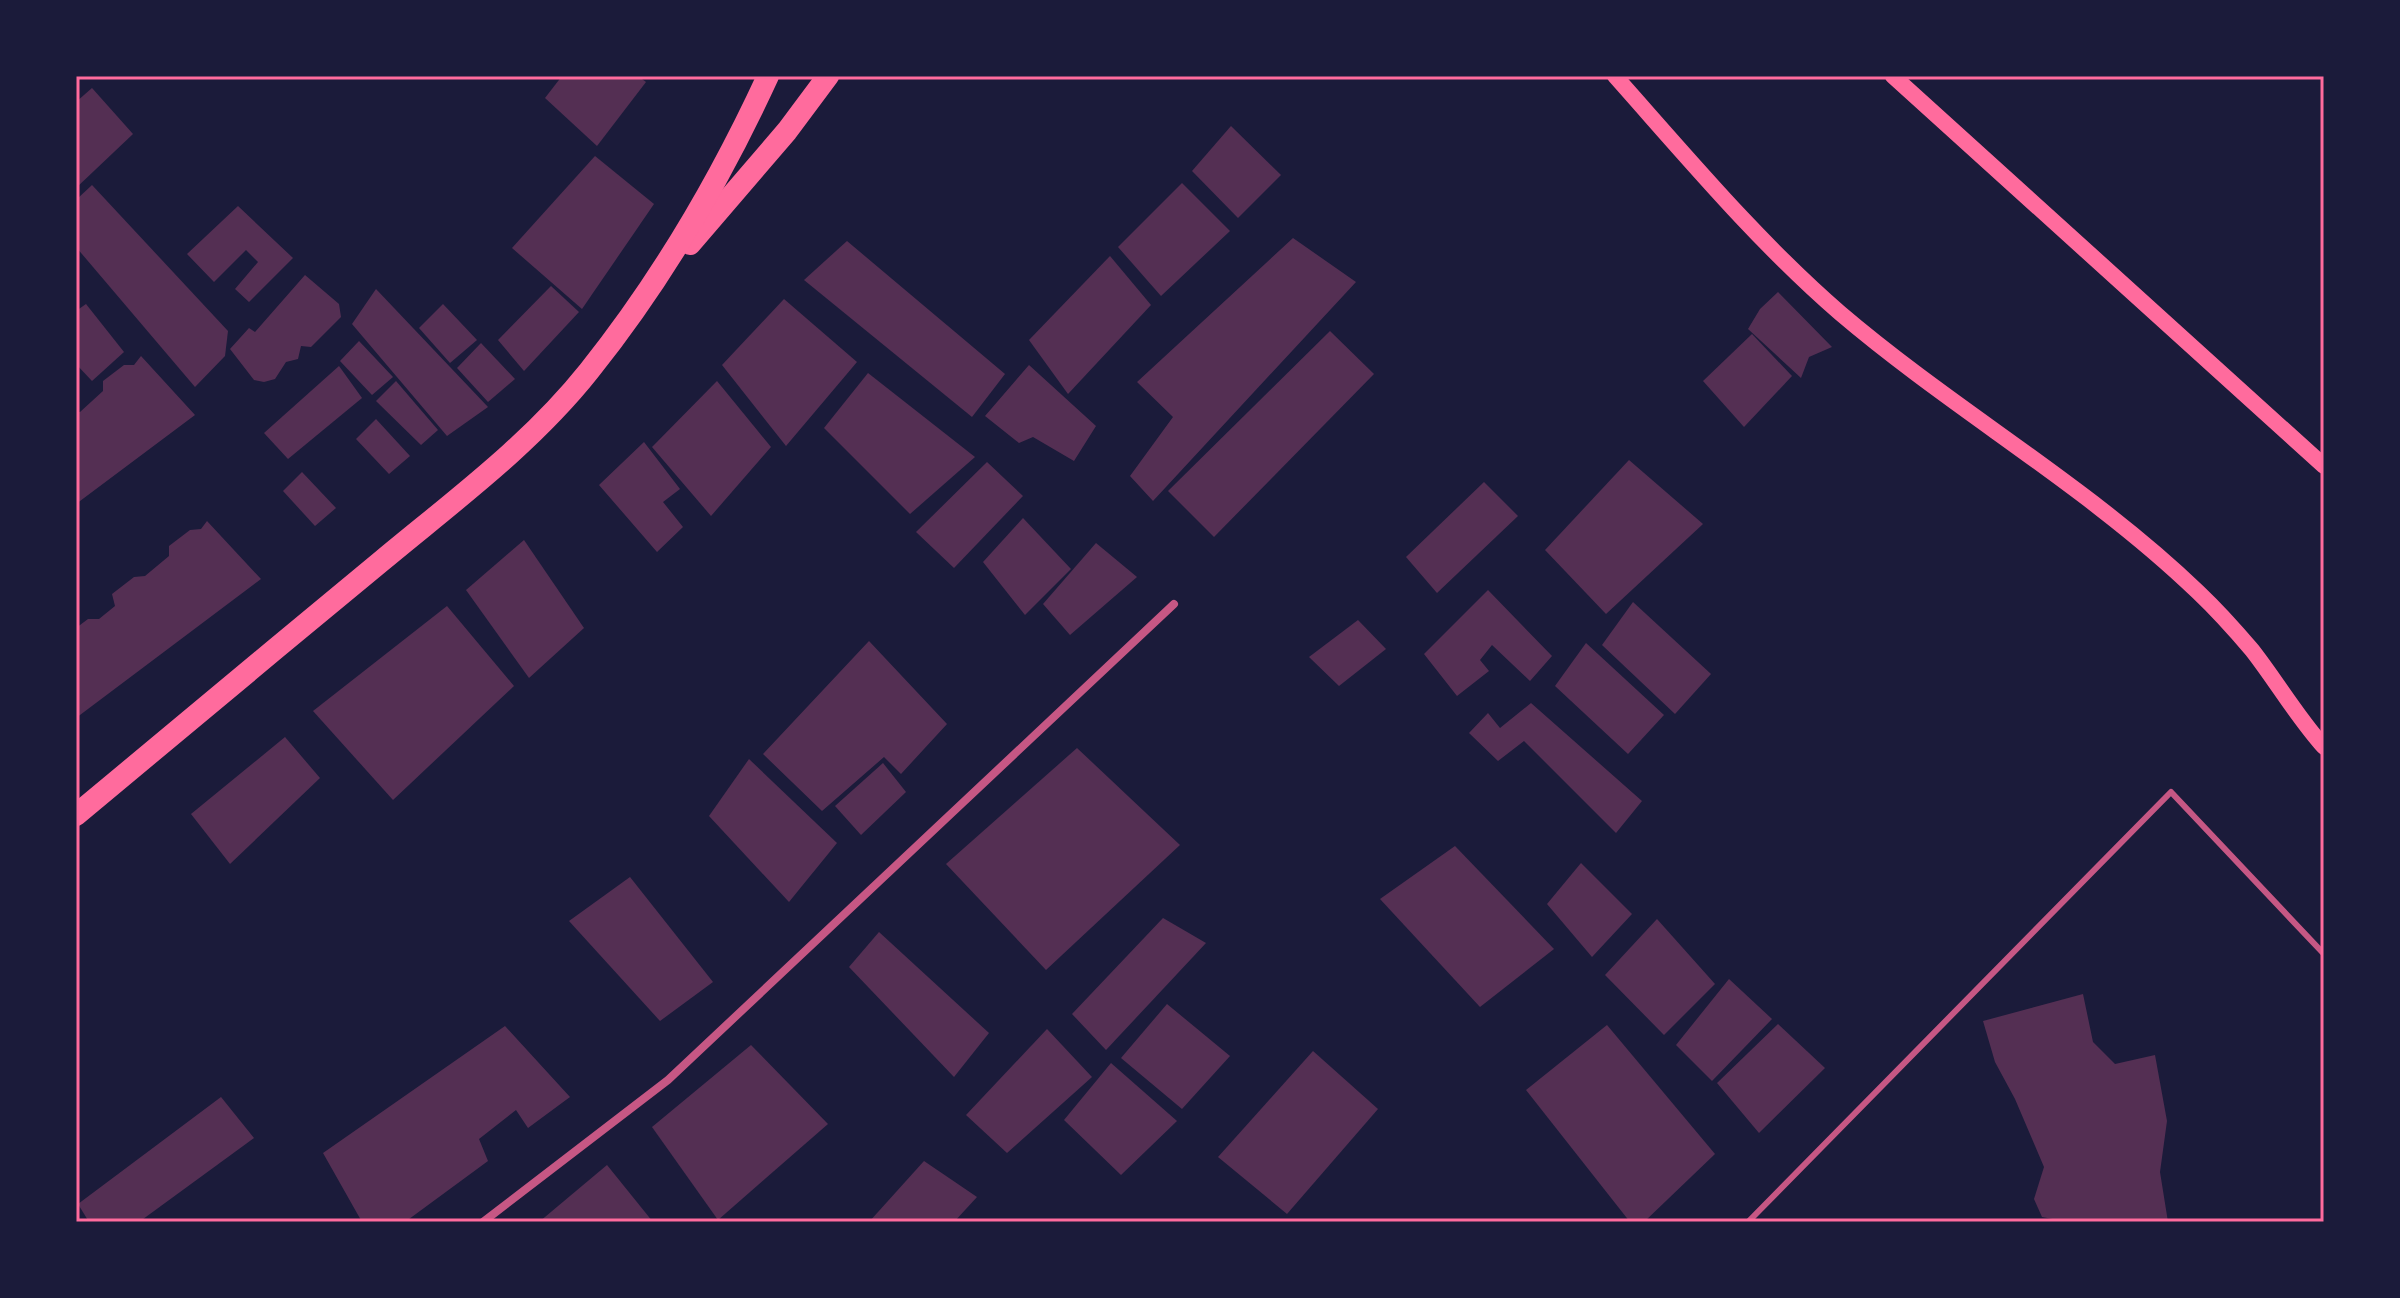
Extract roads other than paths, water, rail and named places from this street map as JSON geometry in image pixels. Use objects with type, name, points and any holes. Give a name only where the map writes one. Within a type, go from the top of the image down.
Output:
[{"type":"highway","points":[[76,815],[518,447],[588,372],[627,318],[713,185],[737,143],[768,76]]},
{"type":"highway","points":[[627,318],[787,131],[828,76]]},
{"type":"main road","points":[[1615,76],[1779,257],[1841,314],[1929,383],[2121,523],[2199,593],[2251,650],[2324,747]]},
{"type":"main road","points":[[1893,76],[2324,466]]},
{"type":"street","points":[[483,1222],[668,1080],[1174,604]]},
{"type":"lane","points":[[1748,1222],[2171,792],[2324,954]]}]
